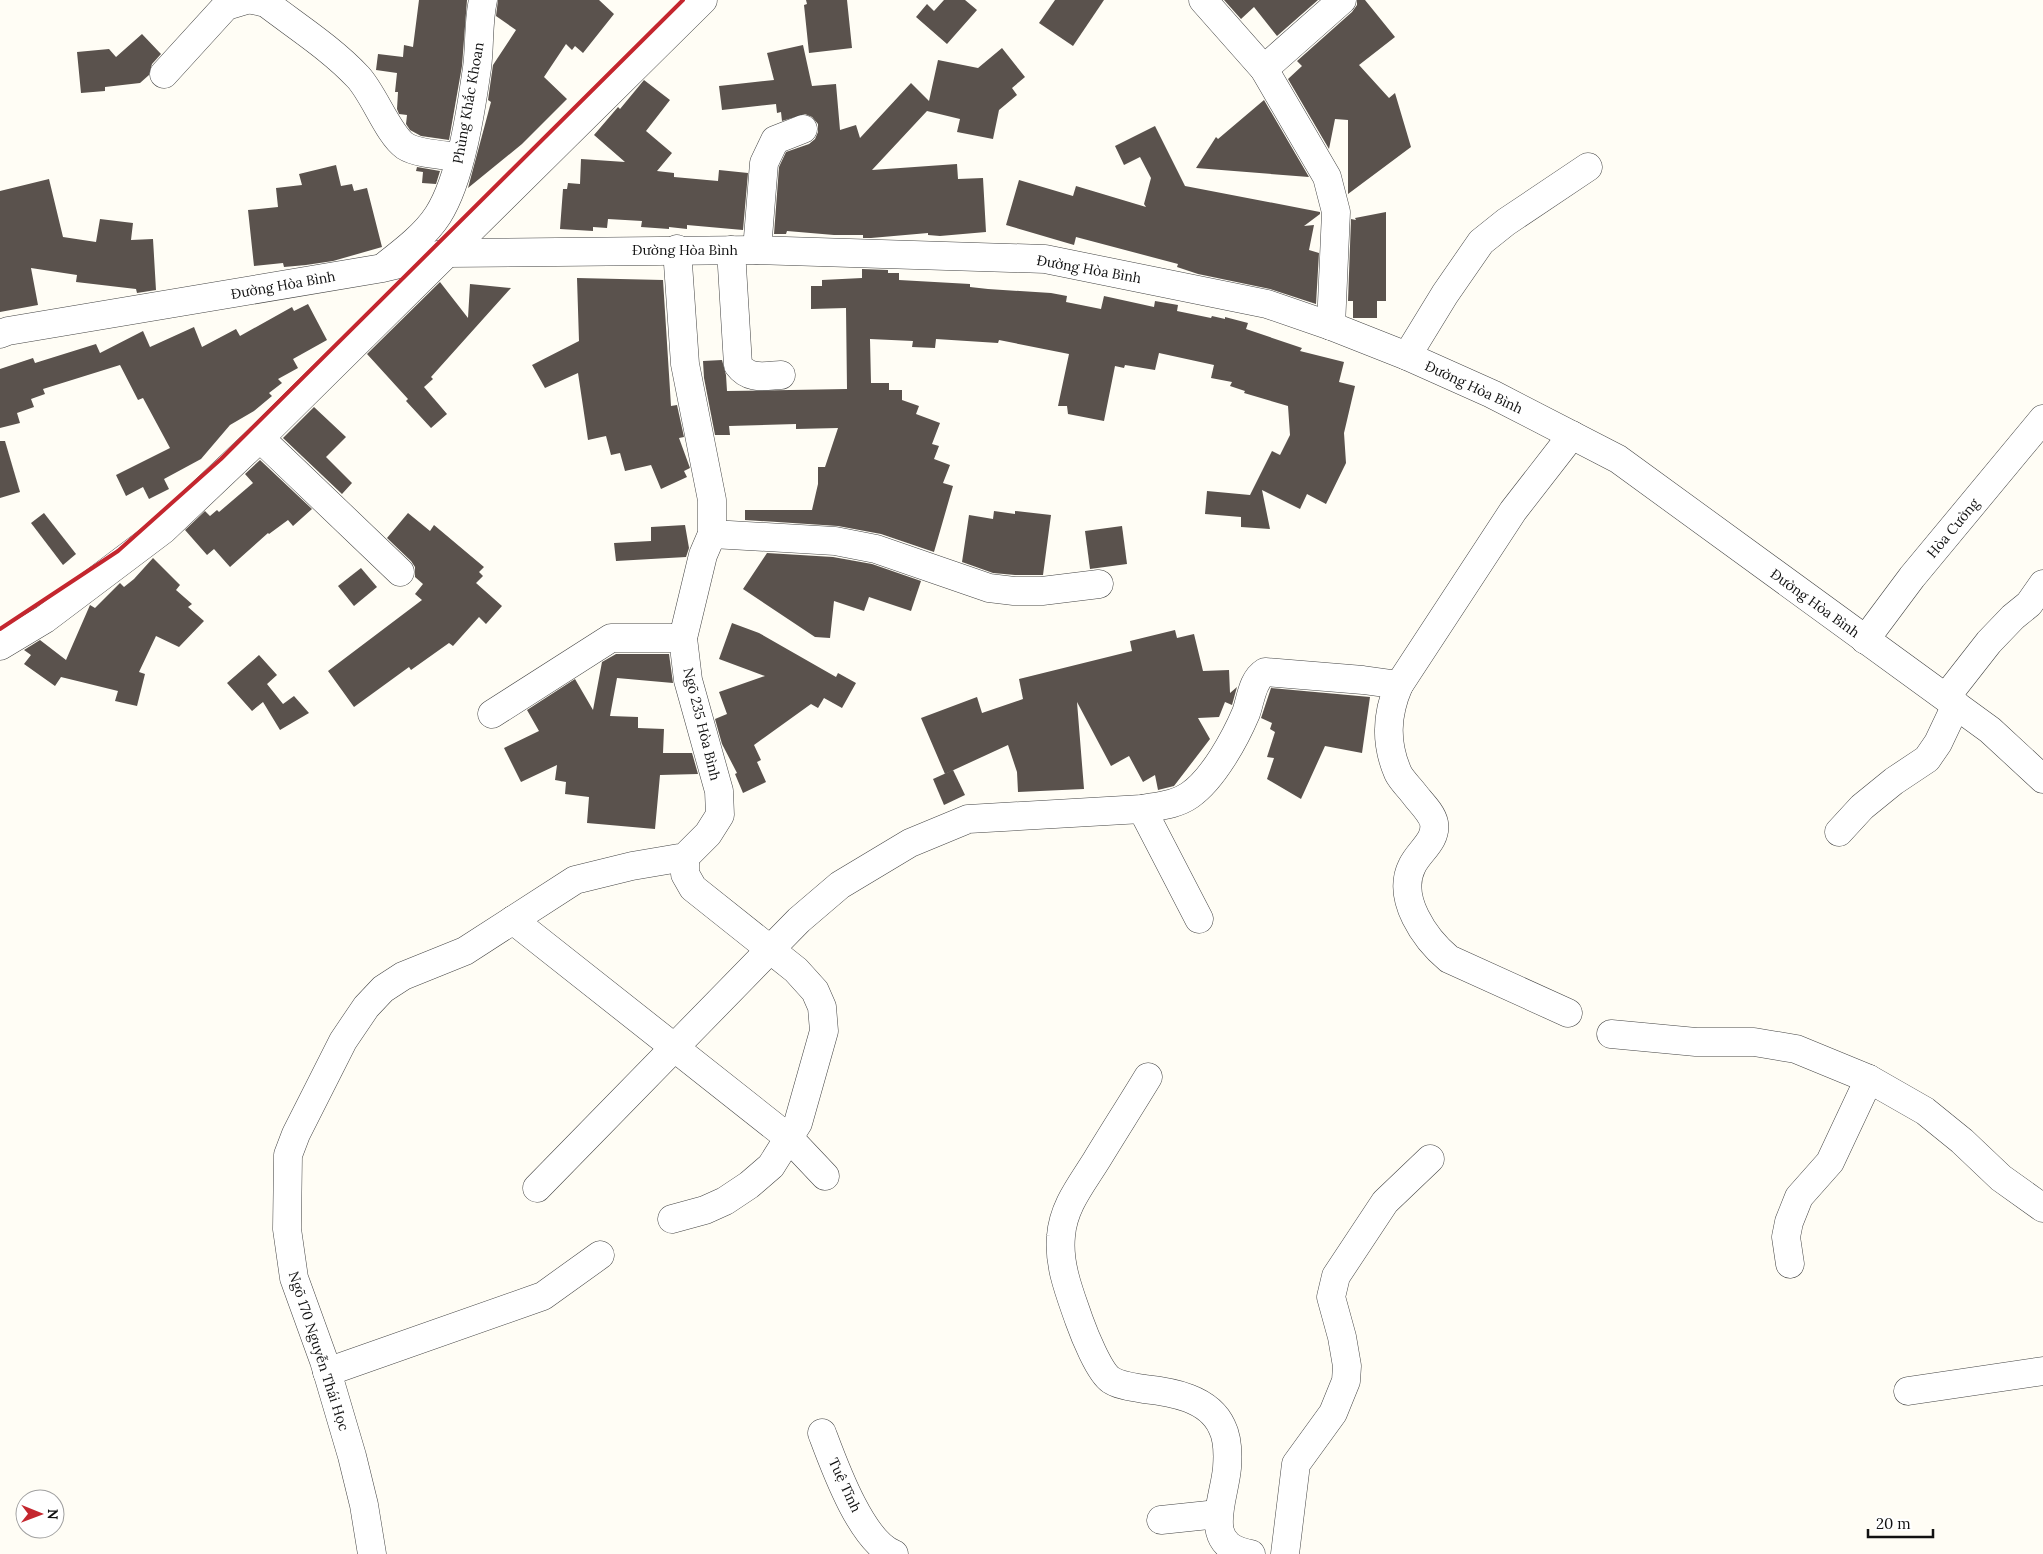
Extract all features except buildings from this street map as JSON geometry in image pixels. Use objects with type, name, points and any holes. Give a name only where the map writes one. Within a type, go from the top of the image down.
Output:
[{"type":"street","name":"Phùng Khắc Khoan","points":[[383,268],[408,247],[437,216],[448,197],[460,157],[477,68],[483,0]]},
{"type":"street","points":[[0,646],[45,619],[163,530],[260,438],[703,0]]},
{"type":"street","points":[[1203,0],[1264,69],[1327,177],[1336,212],[1331,326]]},
{"type":"street","points":[[1264,69],[1342,0]]},
{"type":"street","points":[[164,74],[226,6],[257,1],[346,66],[358,77],[366,86],[396,136],[404,145],[412,150],[460,157]]},
{"type":"street","points":[[781,375],[753,377],[744,373],[738,365],[744,250],[764,163],[775,140],[803,129]]},
{"type":"street","points":[[1407,356],[1445,294],[1481,242],[1506,222],[1588,167]]},
{"type":"street","name":"Ngõ 235 Hòa Bình","points":[[677,250],[685,364],[712,500],[712,534],[703,555],[684,638],[688,680],[719,792],[720,807],[720,815],[708,834],[685,857]]},
{"type":"street","name":"Đường Hòa Bình","points":[[0,334],[8,331],[383,268],[446,253],[744,250],[1044,259],[1267,304],[1331,326],[1407,356],[1492,394],[1618,459],[1990,730],[2043,778]]},
{"type":"street","name":"Hòa Cường","points":[[1865,640],[1912,577],[2043,419]]},
{"type":"street","points":[[1568,1013],[1449,959],[1439,950],[1422,926],[1411,905],[1407,891],[1407,878],[1412,865],[1434,832],[1434,821],[1399,775],[1390,748],[1388,722],[1390,704],[1399,685],[1513,511],[1572,435]]},
{"type":"street","points":[[260,438],[400,572]]},
{"type":"street","points":[[712,534],[835,541],[868,547],[989,588],[1014,591],[1042,591],[1099,584]]},
{"type":"street","points":[[1839,832],[1862,807],[1894,781],[1927,759],[1938,743],[1951,701],[1989,642],[2013,617],[2029,604],[2043,584]]},
{"type":"street","points":[[492,714],[611,638],[684,638]]},
{"type":"street","points":[[537,1188],[798,920],[840,885],[910,844],[968,819],[1142,809],[1170,804],[1190,795],[1205,780],[1222,758],[1245,714],[1256,680],[1265,672],[1363,680],[1399,685]]},
{"type":"street","points":[[1142,809],[1199,919]]},
{"type":"street","points":[[672,1220],[706,1210],[749,1185],[771,1166],[790,1139],[798,1123],[824,1031],[822,1007],[815,991],[796,970],[693,888],[685,874],[685,857],[632,866],[575,880],[513,920],[790,1139],[825,1176]]},
{"type":"street","name":"Ngõ 170 Nguyễn Thái Học","points":[[372,1554],[364,1505],[352,1456],[327,1372],[294,1278],[287,1229],[288,1155],[296,1134],[342,1041],[366,1007],[383,989],[403,976],[465,951],[513,920]]},
{"type":"street","points":[[1611,1034],[1696,1042],[1718,1041],[1778,1044],[1796,1048],[1869,1079],[1925,1112],[1962,1141],[2000,1178],[2043,1208]]},
{"type":"street","points":[[1148,1078],[1078,1188],[1065,1216],[1061,1235],[1064,1271],[1084,1333],[1099,1364],[1111,1380],[1129,1387],[1171,1393],[1188,1398],[1208,1409],[1218,1419],[1226,1436],[1227,1452],[1227,1468],[1218,1514],[1219,1527],[1228,1547],[1251,1554]]},
{"type":"street","points":[[1790,1264],[1786,1237],[1789,1222],[1799,1196],[1830,1162],[1869,1079]]},
{"type":"street","points":[[1285,1554],[1296,1464],[1333,1413],[1346,1381],[1347,1366],[1342,1337],[1330,1297],[1336,1276],[1385,1202],[1430,1159]]},
{"type":"street","points":[[327,1372],[543,1296],[600,1255]]},
{"type":"street","points":[[1908,1391],[2043,1371]]},
{"type":"street","name":"Tuệ Tĩnh","points":[[822,1433],[850,1502],[877,1542],[894,1554]]},
{"type":"street","points":[[1162,1520],[1218,1514]]},
{"type":"railway","points":[[0,629],[118,551],[221,459],[683,0]]}]
